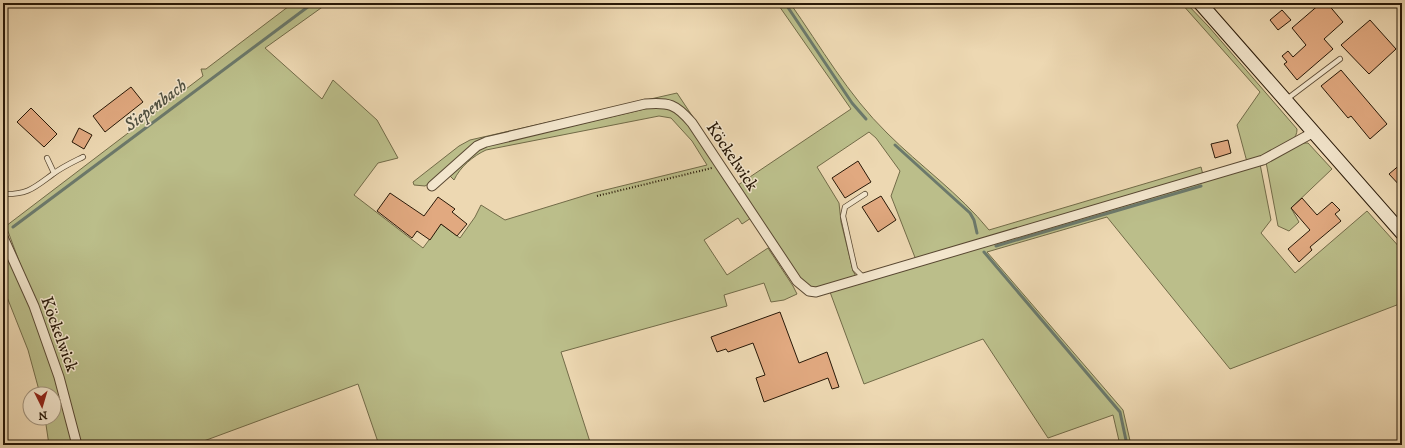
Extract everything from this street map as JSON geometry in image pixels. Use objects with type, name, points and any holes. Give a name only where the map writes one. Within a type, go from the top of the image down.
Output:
[{"type":"main road","points":[[1200,3],[1286,99],[1402,233]]},
{"type":"street","name":"Köckelwick","points":[[432,186],[477,146],[486,142],[645,104],[660,102],[673,105],[682,111],[692,123],[802,287],[809,292],[816,292],[1262,160],[1314,132]]},
{"type":"street","name":"Köckelwick","points":[[3,238],[37,313],[59,377],[77,445]]},
{"type":"lane","points":[[1286,99],[1340,59]]},
{"type":"lane","points":[[3,194],[24,192],[42,184],[54,173],[83,157]]},
{"type":"lane","points":[[47,158],[54,173]]},
{"type":"lane","points":[[865,194],[845,207],[843,216],[855,269],[865,278]]},
{"type":"path","points":[[597,196],[710,169],[719,164]]},
{"type":"green space","points":[[293,3],[328,3],[265,48],[322,99],[333,80],[377,120],[398,158],[378,163],[354,195],[423,248],[441,224],[460,238],[475,217],[481,205],[505,220],[593,193],[707,165],[692,141],[671,118],[659,116],[486,150],[467,162],[454,180],[449,175],[482,147],[649,108],[671,110],[676,112],[689,123],[751,218],[742,224],[738,218],[704,240],[727,275],[768,248],[797,294],[784,300],[771,302],[764,283],[724,295],[727,306],[561,352],[591,445],[379,445],[358,384],[193,445],[79,445],[62,393],[62,386],[60,386],[22,269],[6,226],[203,76],[201,69],[206,69]]},
{"type":"green space","points":[[777,3],[790,3],[847,87],[873,118],[887,133],[965,204],[989,230],[1201,167],[1203,175],[1260,164],[1271,220],[1261,233],[1295,273],[1367,211],[1402,250],[1402,303],[1230,369],[1107,217],[987,252],[1123,410],[1131,445],[1120,445],[1113,415],[1048,438],[983,339],[864,384],[830,292],[916,260],[891,196],[900,171],[876,138],[869,132],[817,167],[839,203],[841,222],[853,271],[857,278],[819,290],[802,284],[706,140],[667,102],[480,140],[430,183],[425,186],[414,185],[413,182],[459,146],[470,140],[677,93],[738,185],[851,109]]},
{"type":"green space","points":[[1181,3],[1186,3],[1209,27],[1297,129],[1296,135],[1286,146],[1270,154],[1247,162],[1237,125],[1260,92]]},
{"type":"green space","points":[[1302,143],[1308,143],[1332,169],[1291,208],[1299,222],[1289,231],[1278,226],[1266,162]]},
{"type":"green space","points":[[3,248],[6,249],[46,347],[57,386],[38,386],[28,350],[3,287]]},
{"type":"green space","points":[[62,405],[73,445],[49,445],[46,426],[62,426]]},
{"type":"building","points":[[1321,3],[1327,3],[1343,22],[1324,39],[1333,49],[1297,80],[1284,64],[1287,62],[1282,56],[1288,51],[1293,57],[1306,45],[1292,28]]},
{"type":"building","points":[[1282,10],[1291,20],[1278,30],[1270,20]]},
{"type":"building","points":[[1370,20],[1396,49],[1369,74],[1341,45]]},
{"type":"building","points":[[1341,70],[1387,124],[1370,139],[1351,116],[1348,118],[1321,86]]},
{"type":"building","points":[[131,87],[143,102],[105,132],[93,116]]},
{"type":"building","points":[[31,108],[57,134],[44,147],[17,122]]},
{"type":"building","points":[[79,128],[92,135],[84,149],[72,142]]},
{"type":"building","points":[[1228,140],[1231,153],[1215,158],[1211,144]]},
{"type":"building","points":[[858,161],[871,182],[845,198],[832,178]]},
{"type":"building","points":[[1402,163],[1402,188],[1389,174]]},
{"type":"building","points":[[390,193],[424,216],[438,197],[455,209],[452,212],[467,224],[457,236],[441,224],[430,240],[417,231],[412,238],[377,211]]},
{"type":"building","points":[[881,196],[896,220],[878,232],[862,207]]},
{"type":"building","points":[[1302,198],[1317,215],[1332,202],[1340,210],[1335,214],[1341,221],[1310,247],[1312,250],[1299,262],[1288,249],[1310,230],[1291,208]]},
{"type":"building","points":[[780,312],[799,363],[827,352],[839,387],[832,389],[828,378],[764,402],[756,378],[765,375],[753,343],[728,352],[726,349],[717,352],[711,337]]},
{"type":"waterway","name":"Siepenbach","points":[[13,227],[313,3]]},
{"type":"waterway","points":[[785,3],[852,103],[866,119]]},
{"type":"waterway","points":[[895,145],[970,213],[974,220],[977,233]]},
{"type":"waterway","points":[[996,246],[1201,186]]},
{"type":"waterway","points":[[984,252],[1120,412],[1127,445]]}]
